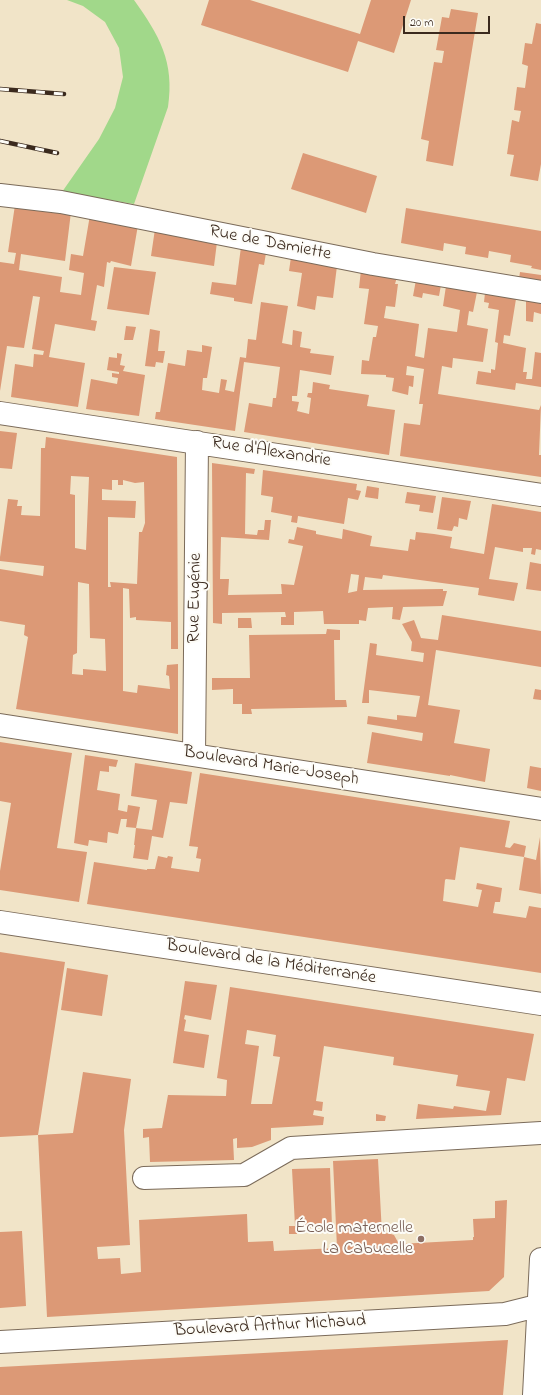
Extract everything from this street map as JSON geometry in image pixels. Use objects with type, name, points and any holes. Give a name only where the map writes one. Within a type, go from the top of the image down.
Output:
[{"type":"street","name":"Rue de Damiette","points":[[0,195],[61,202],[373,264],[541,292]]},
{"type":"street","name":"Rue d'Alexandrie","points":[[0,413],[541,495]]},
{"type":"street","name":"Rue Eugénie","points":[[194,755],[198,442]]},
{"type":"street","name":"Boulevard Marie-Joseph","points":[[0,725],[541,809]]},
{"type":"street","name":"Boulevard de la Méditerranée","points":[[0,922],[541,1004]]},
{"type":"street","points":[[144,1178],[244,1175],[291,1148],[541,1133]]},
{"type":"street","points":[[534,1395],[540,1305],[541,1259]]},
{"type":"street","name":"Boulevard Arthur Michaud","points":[[0,1342],[505,1314],[540,1305]]},
{"type":"green space","points":[[67,0],[134,0],[158,37],[163,50],[169,76],[170,91],[168,107],[134,204],[62,192],[99,139],[115,108],[123,77],[119,48],[105,22],[83,6]]},
{"type":"building","points":[[209,0],[250,0],[360,34],[371,0],[411,0],[394,53],[358,41],[348,72],[201,25]]},
{"type":"building","points":[[451,9],[478,13],[453,166],[426,161],[429,141],[421,139],[434,62],[442,63],[444,51],[436,50],[442,17],[449,18]]},
{"type":"building","points":[[536,23],[541,24],[541,164],[538,181],[510,176],[514,155],[507,154],[512,120],[519,122],[521,111],[514,110],[517,87],[525,88],[528,66],[522,64],[525,43],[532,44]]},
{"type":"building","points":[[303,153],[377,176],[366,213],[291,189]]},
{"type":"building","points":[[15,205],[71,212],[65,261],[21,254],[19,270],[62,277],[60,292],[81,295],[84,273],[69,270],[71,254],[83,256],[90,215],[138,225],[131,266],[111,261],[110,263],[107,262],[104,287],[97,285],[91,320],[97,321],[95,331],[55,324],[49,357],[85,363],[78,407],[11,397],[15,364],[33,367],[34,354],[43,355],[44,351],[32,349],[40,297],[33,296],[24,348],[7,346],[0,391],[0,262],[14,264],[16,253],[8,252]]},
{"type":"building","points":[[406,208],[541,231],[541,270],[531,268],[532,266],[510,262],[511,255],[489,251],[488,258],[465,254],[466,247],[444,243],[443,251],[401,243]]},
{"type":"building","points":[[155,229],[217,242],[214,266],[151,256]]},
{"type":"building","points":[[241,247],[266,253],[264,265],[259,264],[252,304],[234,301],[234,298],[210,294],[212,282],[236,285]]},
{"type":"building","points":[[291,257],[337,266],[333,298],[317,296],[315,310],[297,306],[302,273],[289,271]]},
{"type":"building","points":[[114,267],[156,272],[149,315],[107,309]]},
{"type":"building","points":[[361,270],[397,277],[395,284],[398,284],[395,307],[386,306],[384,318],[419,324],[415,356],[424,358],[428,328],[457,332],[460,310],[443,306],[446,286],[477,292],[473,312],[469,311],[467,325],[488,329],[483,362],[453,358],[452,368],[442,366],[438,394],[539,410],[541,405],[539,455],[541,455],[541,477],[400,456],[404,423],[420,425],[423,404],[419,404],[424,369],[407,366],[406,375],[414,376],[413,387],[409,386],[408,395],[392,391],[394,378],[386,377],[386,375],[361,374],[362,360],[369,361],[373,337],[376,337],[378,326],[364,324],[369,289],[359,288]]},
{"type":"building","points":[[520,272],[541,275],[541,283],[519,279]]},
{"type":"building","points":[[416,280],[441,285],[439,296],[423,293],[422,298],[413,296]]},
{"type":"building","points":[[485,293],[516,299],[510,336],[504,335],[503,343],[526,348],[523,372],[527,372],[526,379],[532,379],[535,352],[541,353],[541,387],[516,383],[515,390],[476,384],[478,371],[491,373],[491,369],[495,370],[498,343],[495,342],[499,310],[488,308],[489,303],[484,302]]},
{"type":"building","points":[[526,301],[541,303],[541,314],[534,312],[533,322],[526,321]]},
{"type":"building","points":[[261,302],[288,306],[282,343],[292,345],[293,330],[302,332],[300,347],[311,349],[310,353],[334,356],[331,375],[300,370],[297,396],[292,396],[292,401],[299,402],[297,411],[309,414],[311,398],[307,397],[308,393],[312,393],[313,382],[330,385],[329,389],[369,395],[367,406],[395,410],[389,455],[244,432],[249,403],[272,407],[273,398],[276,398],[280,367],[244,362],[235,431],[155,419],[156,412],[160,412],[168,363],[185,366],[187,350],[202,352],[202,345],[212,347],[207,378],[203,378],[202,390],[219,393],[221,379],[227,380],[225,390],[234,392],[240,357],[246,358],[248,339],[256,340]]},
{"type":"building","points":[[126,326],[136,327],[133,340],[124,340]]},
{"type":"building","points":[[150,329],[160,331],[158,351],[165,351],[163,363],[156,362],[155,367],[145,366]]},
{"type":"building","points":[[117,353],[122,354],[120,365],[125,366],[123,371],[145,375],[139,416],[86,409],[91,379],[117,384],[118,378],[112,377],[112,373],[119,374],[119,372],[107,370],[109,357],[117,358]]},
{"type":"building","points":[[0,431],[17,433],[12,469],[0,468]]},
{"type":"building","points":[[46,437],[177,457],[178,649],[171,649],[171,622],[136,620],[136,617],[130,618],[129,589],[123,588],[123,691],[137,693],[138,685],[170,689],[169,676],[166,675],[167,665],[178,664],[178,734],[16,709],[28,637],[24,635],[25,625],[0,621],[0,569],[43,576],[44,566],[0,561],[0,557],[8,499],[18,500],[17,506],[22,506],[21,515],[40,516],[41,448],[45,448]],"holes":[[[71,476],[89,477],[86,550],[75,548],[75,495],[70,494]],[[112,480],[118,480],[118,485],[123,485],[123,480],[135,483],[144,482],[145,523],[142,532],[139,532],[137,584],[110,582],[111,587],[108,587],[108,517],[135,518],[136,501],[102,500],[102,489],[112,490]],[[78,582],[89,584],[90,638],[105,639],[106,671],[83,669],[83,675],[72,674],[73,655],[77,653]]]},
{"type":"building","points":[[212,463],[255,469],[254,474],[246,473],[245,534],[257,535],[258,530],[264,530],[265,520],[271,520],[269,540],[221,537],[220,579],[229,579],[228,595],[282,594],[281,584],[294,585],[303,546],[288,543],[289,539],[294,540],[297,527],[316,531],[316,534],[342,539],[343,529],[372,536],[370,546],[408,551],[410,539],[415,540],[416,532],[434,534],[452,537],[450,548],[484,554],[492,504],[541,512],[541,550],[536,549],[535,555],[531,554],[532,548],[523,548],[523,552],[495,547],[489,579],[518,583],[514,601],[478,595],[479,588],[383,575],[382,579],[365,577],[363,590],[443,589],[443,591],[447,591],[443,606],[403,607],[400,620],[392,619],[393,607],[368,608],[366,621],[359,620],[359,624],[324,624],[323,611],[294,612],[294,625],[281,625],[281,617],[286,617],[285,612],[222,613],[222,624],[213,623]],"holes":[[[351,574],[359,575],[357,591],[348,593]]]},
{"type":"building","points":[[263,470],[357,484],[356,490],[361,491],[358,500],[348,498],[344,524],[298,516],[297,523],[291,522],[292,516],[271,512],[273,497],[261,495]]},
{"type":"building","points":[[367,486],[379,488],[378,499],[365,497]]},
{"type":"building","points":[[407,492],[436,496],[433,513],[419,511],[420,505],[405,503]]},
{"type":"building","points":[[442,497],[471,501],[467,520],[459,518],[458,527],[454,526],[452,531],[437,529]]},
{"type":"building","points":[[530,562],[541,564],[541,591],[526,589]]},
{"type":"building","points":[[442,615],[541,631],[541,667],[436,650],[428,705],[460,710],[454,743],[490,749],[485,782],[450,775],[367,763],[372,732],[422,741],[423,733],[367,724],[368,716],[397,720],[397,715],[416,717],[420,696],[369,690],[369,703],[362,703],[370,643],[377,644],[376,655],[423,662],[424,653],[411,651],[412,642],[402,624],[414,620],[421,638],[438,640]]},
{"type":"building","points":[[238,618],[251,618],[252,628],[238,628]]},
{"type":"building","points":[[327,629],[340,630],[340,640],[334,640],[335,700],[346,700],[347,707],[251,709],[252,714],[242,714],[242,704],[233,704],[233,689],[212,690],[212,678],[250,678],[249,635],[326,634]]},
{"type":"building","points":[[535,689],[541,690],[541,700],[533,699]]},
{"type":"building","points":[[0,742],[72,753],[57,848],[87,852],[79,902],[0,890],[0,871],[11,803],[0,801]]},
{"type":"building","points":[[85,755],[118,760],[116,767],[109,766],[109,772],[100,771],[97,790],[120,794],[118,810],[127,812],[128,805],[140,807],[136,828],[126,827],[127,819],[121,819],[118,834],[108,832],[107,843],[89,840],[88,846],[74,843]]},
{"type":"building","points":[[135,763],[192,772],[187,804],[170,802],[163,838],[152,836],[148,860],[133,858],[136,828],[152,830],[157,800],[131,796]]},
{"type":"building","points":[[530,766],[541,768],[541,791],[527,788]]},
{"type":"building","points":[[200,773],[510,821],[505,847],[510,848],[514,843],[526,846],[524,857],[460,847],[455,880],[445,880],[443,901],[478,907],[482,890],[476,889],[477,883],[502,888],[500,902],[495,902],[493,913],[526,918],[529,906],[541,908],[541,973],[87,904],[94,862],[147,870],[155,869],[158,856],[167,858],[168,856],[173,857],[171,868],[199,872],[201,859],[196,858],[198,847],[189,846]]},
{"type":"building","points":[[540,837],[541,894],[519,890],[524,857],[536,860]]},
{"type":"building","points":[[0,952],[65,962],[38,1135],[0,1137]]},
{"type":"building","points":[[67,968],[108,975],[102,1016],[61,1010]]},
{"type":"building","points":[[185,981],[217,985],[211,1020],[185,1015],[184,1019],[186,1020],[184,1031],[209,1035],[204,1068],[173,1063]]},
{"type":"building","points":[[230,987],[534,1034],[525,1081],[507,1078],[501,1115],[416,1119],[418,1104],[453,1109],[454,1106],[486,1111],[490,1091],[456,1086],[458,1075],[393,1065],[394,1057],[324,1046],[316,1101],[323,1102],[322,1111],[314,1110],[313,1115],[324,1117],[323,1125],[271,1128],[271,1140],[252,1147],[237,1148],[237,1138],[233,1139],[234,1160],[150,1162],[149,1137],[143,1138],[143,1129],[162,1128],[168,1095],[226,1096],[227,1080],[217,1078]],"holes":[[[247,1030],[276,1035],[273,1056],[280,1057],[272,1104],[251,1104],[259,1046],[245,1044]]]},
{"type":"building","points":[[83,1072],[131,1079],[124,1130],[130,1245],[97,1247],[98,1259],[120,1258],[121,1274],[141,1272],[139,1220],[247,1214],[248,1242],[273,1241],[274,1251],[337,1248],[333,1161],[378,1159],[382,1234],[388,1233],[394,1235],[399,1244],[473,1240],[473,1219],[495,1218],[495,1201],[507,1200],[504,1277],[489,1291],[47,1317],[38,1135],[73,1133]]},
{"type":"building","points":[[376,1114],[386,1116],[385,1121],[376,1121]]},
{"type":"building","points":[[330,1168],[332,1227],[297,1228],[297,1234],[289,1234],[289,1226],[295,1226],[292,1169]]},
{"type":"building","points":[[22,1231],[26,1306],[0,1308],[0,1232]]},
{"type":"building","points":[[508,1340],[503,1395],[0,1395],[0,1367]]},
{"type":"railway","points":[[0,89],[64,94]]},
{"type":"railway","points":[[0,141],[57,153]]},
{"type":"place","name":"École maternelle La Cabucelle","points":[[421,1239]]}]
